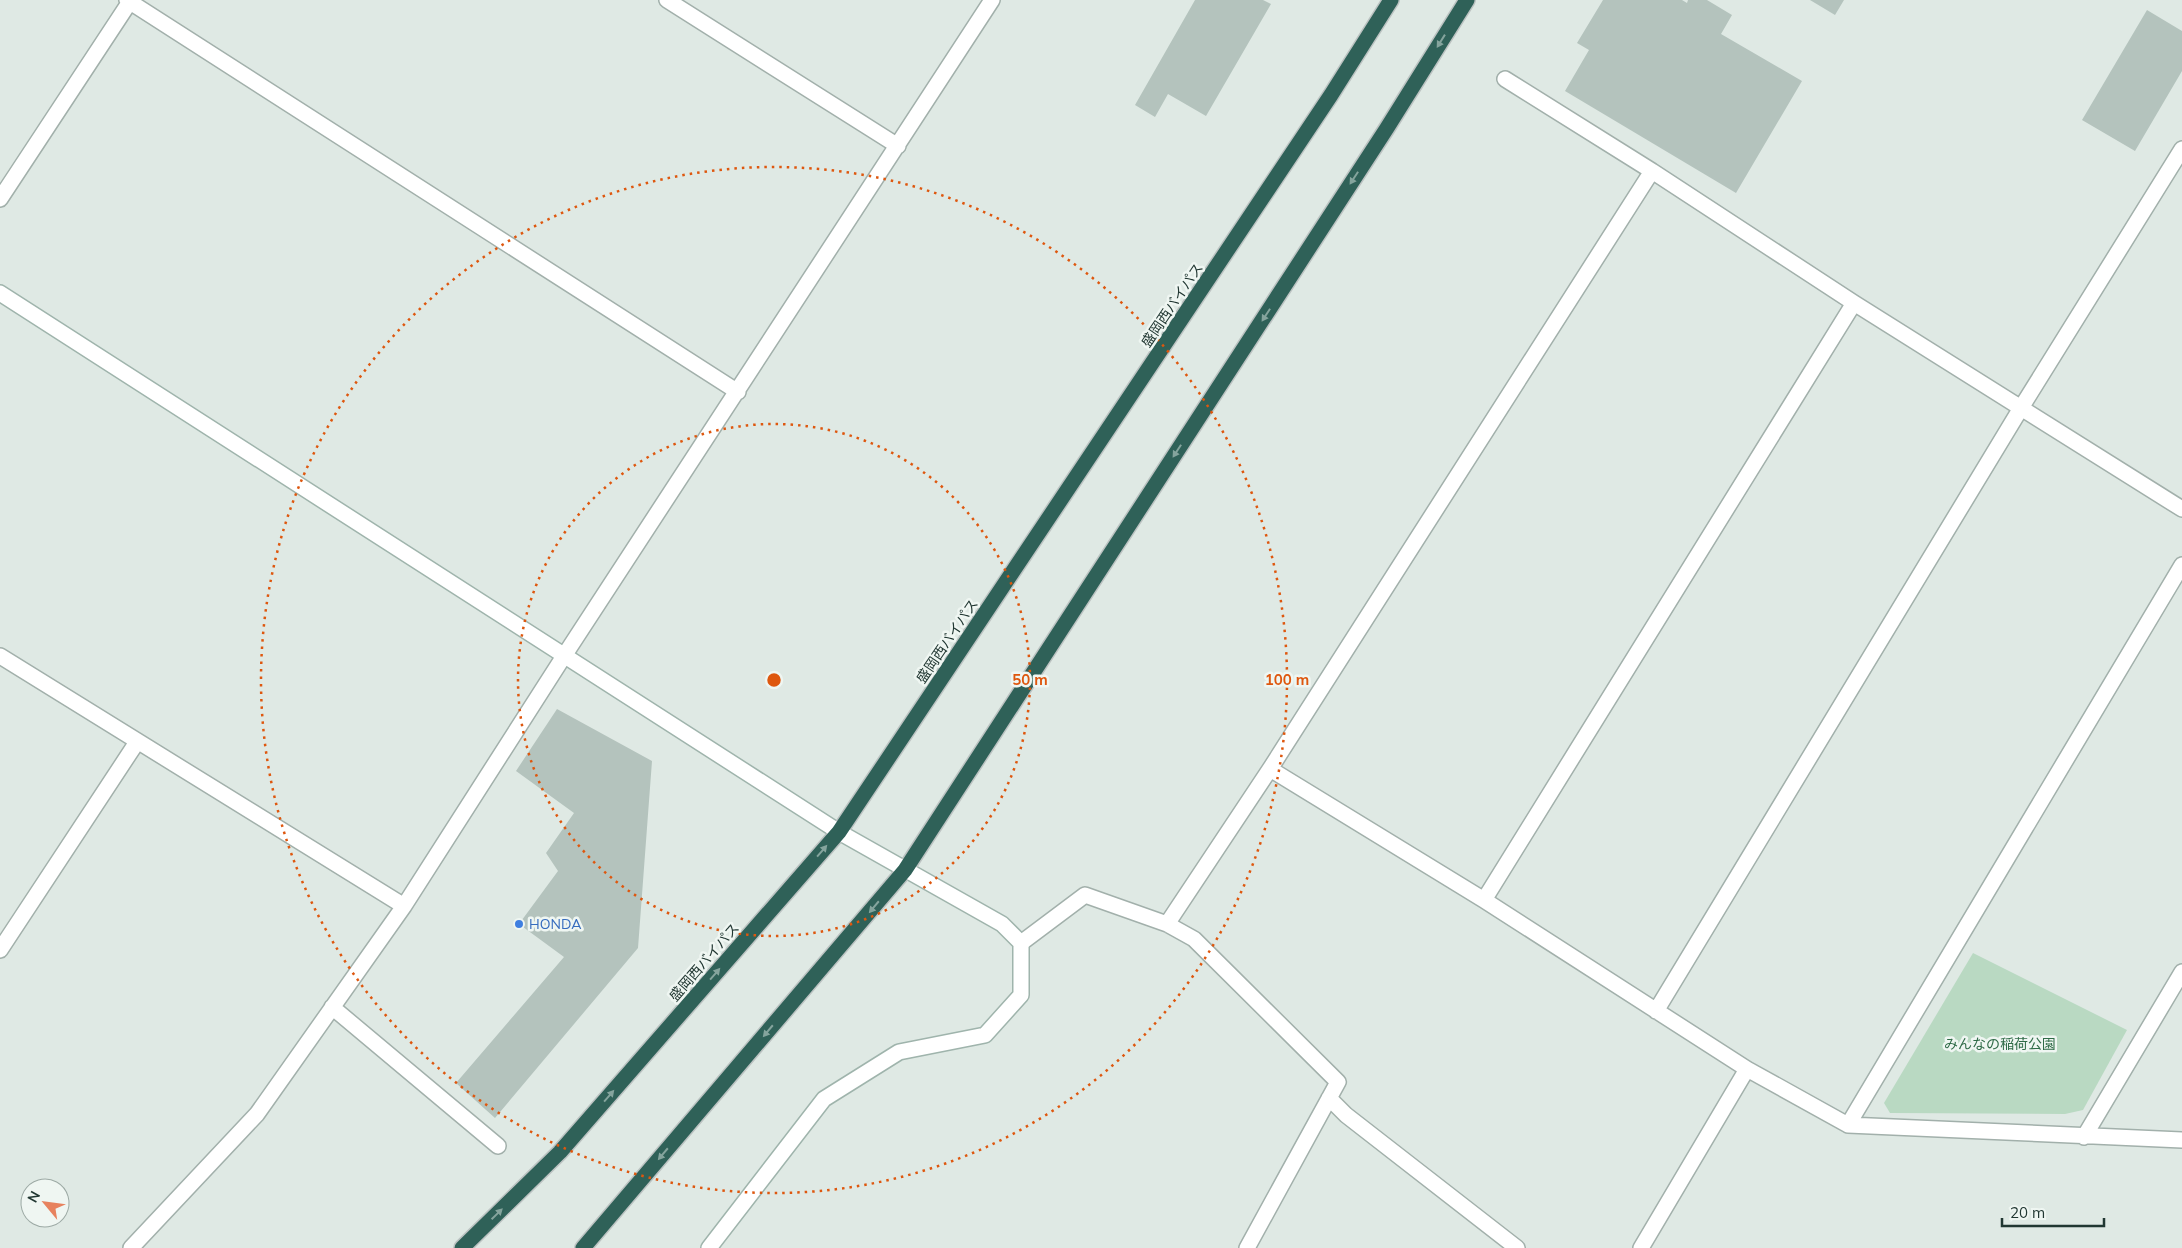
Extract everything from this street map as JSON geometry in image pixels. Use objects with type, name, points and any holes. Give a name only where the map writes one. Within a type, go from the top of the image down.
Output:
[{"type":"highway","name":"盛岡西バイパス","points":[[462,1248],[560,1152],[839,832],[1331,95],[1391,0]]},
{"type":"highway","points":[[583,1248],[905,870],[1468,0]]},
{"type":"street","points":[[667,0],[898,146]]},
{"type":"street","points":[[131,1248],[257,1114],[404,906],[564,656],[992,0]]},
{"type":"street","points":[[0,199],[129,1],[738,392]]},
{"type":"street","points":[[1505,79],[1652,171],[1854,303],[2182,509]]},
{"type":"street","points":[[1656,1011],[2021,408],[2182,149]]},
{"type":"street","points":[[1167,924],[1270,769],[1652,171]]},
{"type":"street","points":[[0,293],[839,832],[1002,924],[1021,943],[1021,995],[986,1035],[899,1052],[824,1099],[708,1248]]},
{"type":"street","points":[[1484,900],[1854,303]]},
{"type":"street","points":[[1848,1125],[2182,565]]},
{"type":"street","points":[[0,656],[404,906]]},
{"type":"street","points":[[0,950],[137,742]]},
{"type":"street","points":[[1270,769],[1484,900],[1747,1069],[1848,1125],[2182,1140]]},
{"type":"street","points":[[1021,943],[1085,895],[1167,924],[1194,939],[1338,1082],[1247,1248]]},
{"type":"street","points":[[2084,1137],[2182,972]]},
{"type":"street","points":[[332,1007],[498,1146]]},
{"type":"street","points":[[1641,1248],[1747,1069]]},
{"type":"street","points":[[1329,1098],[1346,1115],[1518,1248]]},
{"type":"green space","name":"みんなの稲荷公園","points":[[1973,953],[2127,1030],[2083,1110],[2065,1114],[1890,1113],[1884,1103]]},
{"type":"building","points":[[1195,0],[1263,0],[1271,4],[1206,116],[1168,94],[1155,117],[1135,105]]},
{"type":"building","points":[[1603,0],[1682,0],[1687,3],[1688,0],[1707,0],[1732,15],[1721,34],[1802,81],[1736,193],[1565,91],[1589,50],[1577,43]]},
{"type":"building","points":[[1810,0],[1844,0],[1835,15]]},
{"type":"building","points":[[2147,10],[2182,31],[2182,71],[2135,151],[2082,120]]},
{"type":"building","points":[[557,709],[652,761],[638,948],[495,1118],[456,1083],[564,957],[519,924],[558,871],[546,853],[574,813],[516,771]]},
{"type":"place","name":"HONDA","points":[[519,924]]}]
